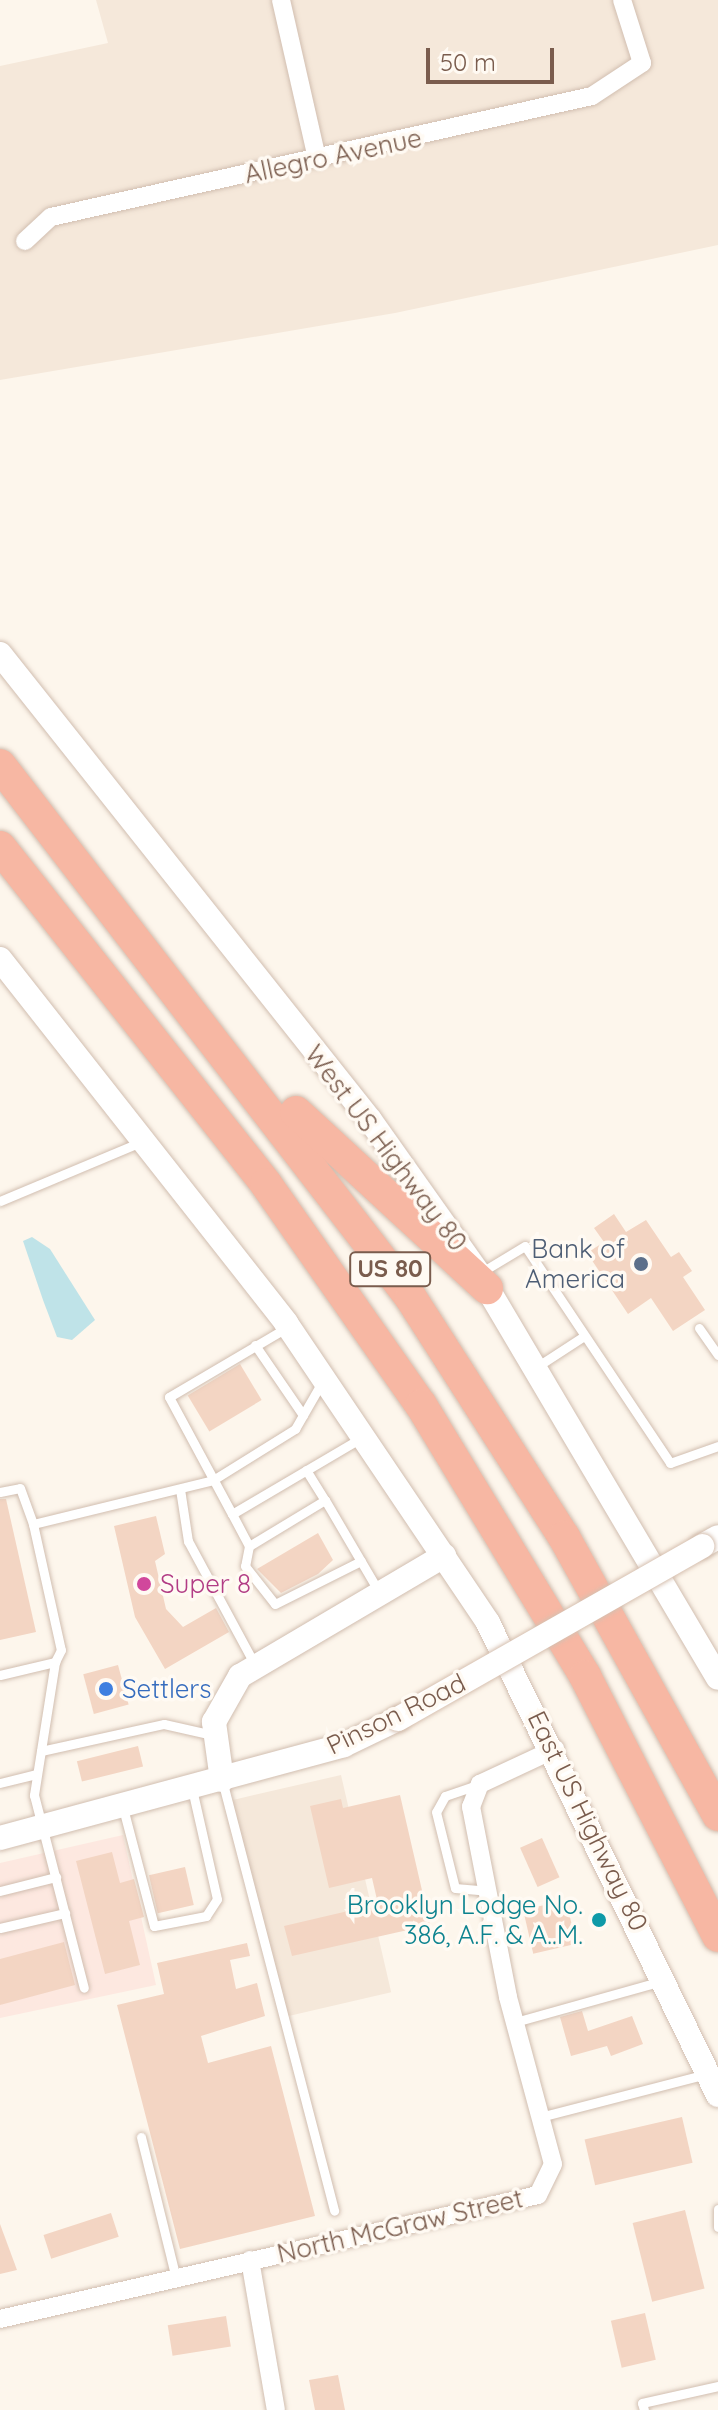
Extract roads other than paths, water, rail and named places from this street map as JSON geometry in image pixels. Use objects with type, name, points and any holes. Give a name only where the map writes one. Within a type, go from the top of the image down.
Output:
[{"type":"highway","name":"US 80","points":[[0,765],[173,981],[369,1239],[490,1418],[616,1625],[718,1815]]},
{"type":"highway","name":"US 80","points":[[0,847],[301,1231],[430,1418],[585,1676],[718,1936]]},
{"type":"highway","points":[[0,864],[105,979]]},
{"type":"highway","points":[[173,981],[314,1133],[483,1281]]},
{"type":"main road","name":"West US Highway 80","points":[[0,654],[370,1120],[483,1281],[538,1366],[666,1600],[718,1678]]},
{"type":"main road","points":[[0,959],[288,1327],[444,1556],[254,1663],[226,1695],[216,1736],[222,1780]]},
{"type":"main road","name":"Pinson Road","points":[[0,1838],[123,1808],[344,1745],[398,1719],[710,1542]]},
{"type":"main road","name":"East US Highway 80","points":[[444,1556],[555,1749],[714,2084]]},
{"type":"street","points":[[281,0],[317,159]]},
{"type":"street","name":"Allegro Avenue","points":[[25,241],[51,217],[574,103],[642,63],[622,0]]},
{"type":"street","points":[[480,1784],[555,1749]]},
{"type":"street","name":"North McGraw Street","points":[[0,2319],[538,2195],[553,2164],[515,2022],[471,1807],[480,1784]]},
{"type":"street","points":[[250,2260],[276,2410]]},
{"type":"lane","points":[[0,1201],[142,1142]]},
{"type":"lane","points":[[483,1281],[525,1246],[670,1463],[718,1446]]},
{"type":"lane","points":[[288,1327],[169,1397],[249,1546],[245,1566],[275,1604],[361,1561]]},
{"type":"lane","points":[[699,1328],[718,1355]]},
{"type":"lane","points":[[538,1366],[584,1336]]},
{"type":"lane","points":[[255,1345],[303,1415]]},
{"type":"lane","points":[[33,1524],[213,1480],[295,1429],[322,1381]]},
{"type":"lane","points":[[232,1514],[361,1438]]},
{"type":"lane","points":[[306,1470],[379,1592]]},
{"type":"lane","points":[[0,1492],[20,1488],[33,1524],[61,1650],[55,1662],[34,1795],[84,1988]]},
{"type":"lane","points":[[180,1489],[188,1541],[254,1663]]},
{"type":"lane","points":[[249,1546],[325,1500]]},
{"type":"lane","points":[[0,1675],[55,1662]]},
{"type":"lane","points":[[41,1751],[164,1724],[216,1736]]},
{"type":"lane","points":[[0,1783],[37,1774]]},
{"type":"lane","points":[[222,1780],[334,2211]]},
{"type":"lane","points":[[480,1784],[445,1796],[436,1812],[455,1888],[488,1891]]},
{"type":"lane","points":[[123,1808],[154,1926],[206,1916],[217,1899],[192,1789]]},
{"type":"lane","points":[[0,1891],[56,1877]]},
{"type":"lane","points":[[0,1928],[65,1913]]},
{"type":"lane","points":[[515,2022],[665,1980]]},
{"type":"lane","points":[[540,2117],[714,2084]]},
{"type":"lane","points":[[141,2137],[176,2278]]},
{"type":"lane","points":[[718,2209],[718,2227]]},
{"type":"lane","points":[[644,2410],[642,2403],[718,2386]]},
{"type":"water","points":[[32,1237],[50,1249],[95,1320],[72,1340],[57,1337],[23,1241]]},
{"type":"place","name":"Bank of America","points":[[641,1264]]},
{"type":"place","name":"Super 8","points":[[144,1584]]},
{"type":"place","name":"Settlers","points":[[106,1689]]},
{"type":"place","name":"Brooklyn Lodge No. 386, A.F. & A..M.","points":[[599,1920]]}]
